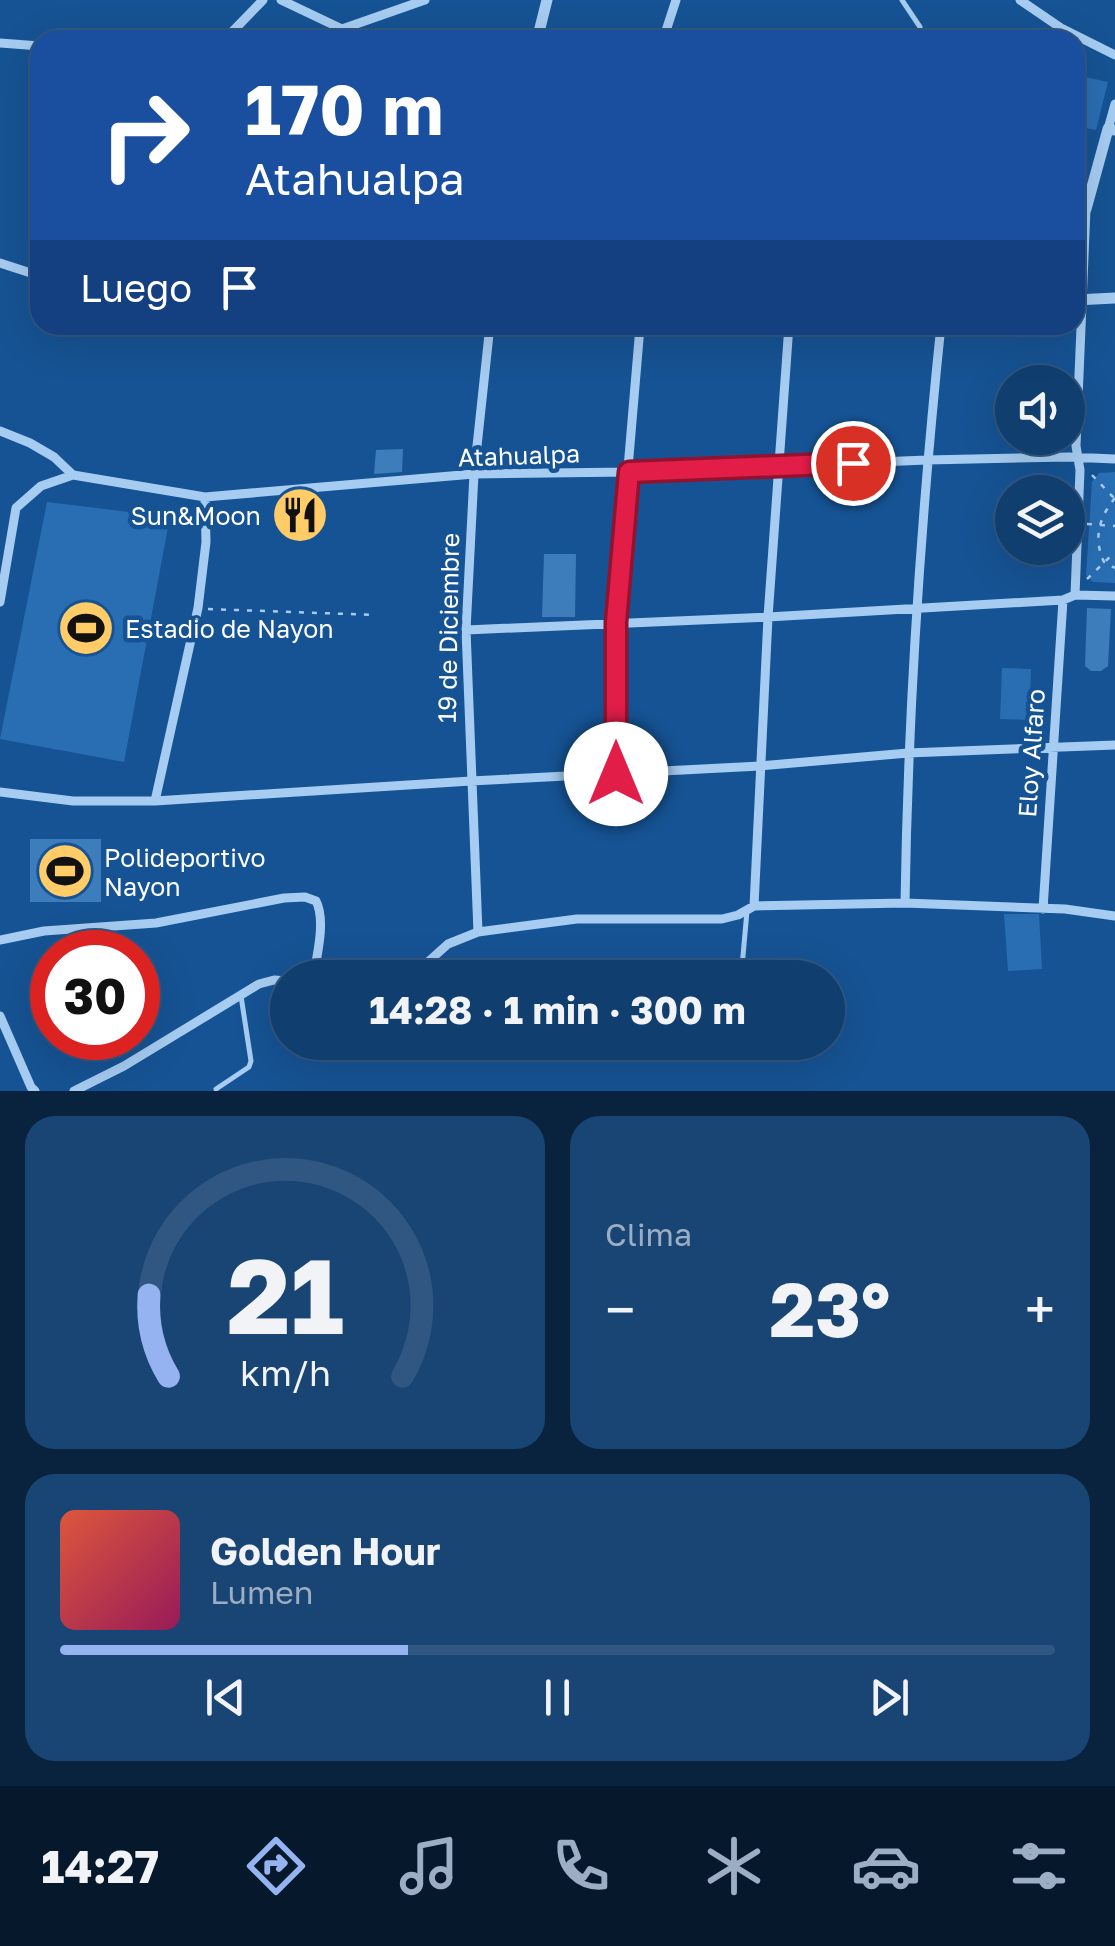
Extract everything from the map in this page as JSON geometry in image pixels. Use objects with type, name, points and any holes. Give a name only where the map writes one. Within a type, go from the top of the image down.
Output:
[{"type":"street","points":[[234,30],[263,0]]},
{"type":"street","points":[[281,0],[345,30]]},
{"type":"street","points":[[342,29],[425,0]]},
{"type":"street","points":[[539,30],[547,0]]},
{"type":"street","points":[[666,30],[676,0]]},
{"type":"street","points":[[1020,0],[1064,30]]},
{"type":"street","points":[[1085,40],[1115,55]]},
{"type":"street","points":[[0,42],[30,45]]},
{"type":"street","points":[[1085,195],[1111,129],[1115,104]]},
{"type":"street","points":[[0,264],[30,273]]},
{"type":"street","points":[[1085,299],[1115,298]]},
{"type":"street","name":"19 de Diciembre","points":[[478,932],[466,630],[474,474],[489,335]]},
{"type":"street","points":[[616,774],[616,622],[639,335]]},
{"type":"street","points":[[750,908],[789,335]]},
{"type":"street","points":[[905,903],[908,754],[927,460],[941,335]]},
{"type":"street","points":[[1075,593],[1078,335]]},
{"type":"street","name":"Atahualpa","points":[[0,431],[54,457],[73,474],[205,497],[474,474],[927,460],[1115,460]]},
{"type":"street","points":[[0,602],[16,508],[41,486],[73,474]]},
{"type":"street","points":[[155,802],[198,608],[206,542],[205,497]]},
{"type":"street","points":[[466,630],[1063,600],[1075,593],[1115,596]]},
{"type":"street","name":"Eloy Alfaro","points":[[1043,909],[1063,600]]},
{"type":"street","points":[[0,792],[73,801],[155,802],[908,754],[1115,745]]},
{"type":"street","points":[[0,940],[44,931],[156,923],[304,897],[316,901],[321,910],[316,960]]},
{"type":"street","points":[[430,960],[448,944],[478,932],[577,919],[722,919],[738,916],[750,908],[905,903],[1066,909],[1115,916]]},
{"type":"street","points":[[74,1091],[270,981]]},
{"type":"street","points":[[0,1016],[35,1091]]},
{"type":"lane","points":[[902,0],[920,27]]},
{"type":"lane","points":[[743,960],[750,908]]},
{"type":"lane","points":[[216,1089],[251,1061],[241,996]]},
{"type":"path","points":[[1079,461],[1115,498],[1100,525],[1099,548],[1104,562],[1115,568]]},
{"type":"path","points":[[1085,524],[1115,526]]},
{"type":"path","points":[[1075,593],[1115,552]]},
{"type":"path","points":[[198,608],[376,614]]},
{"type":"shaded area","points":[[1085,77],[1108,82],[1096,130],[1085,128]]},
{"type":"shaded area","points":[[1115,472],[1115,583],[1093,582],[1086,575],[1092,482],[1099,473]]},
{"type":"shaded area","name":"Estadio de Nayon","points":[[47,502],[170,517],[124,762],[0,739]]},
{"type":"shaded area","points":[[1002,668],[1031,669],[1029,720],[1000,719]]},
{"type":"shaded area","points":[[1004,914],[1039,914],[1042,969],[1008,971]]},
{"type":"building","points":[[403,449],[402,472],[374,474],[376,450]]},
{"type":"building","name":"Sun&Moon","points":[[292,498],[310,499],[307,531],[289,530]]},
{"type":"building","points":[[544,554],[576,554],[575,617],[542,617]]},
{"type":"building","points":[[1087,608],[1111,609],[1108,666],[1101,671],[1085,666]]},
{"type":"building","name":"Polideportivo Nayon","points":[[30,839],[101,839],[101,902],[30,902]]},
{"type":"place","name":"Sun&Moon","points":[[300,515]]},
{"type":"place","name":"Estadio de Nayon","points":[[86,628]]},
{"type":"place","name":"Polideportivo Nayon","points":[[65,871]]},
{"type":"route","points":[[616,774],[616,622],[629,472],[853,463]]}]
